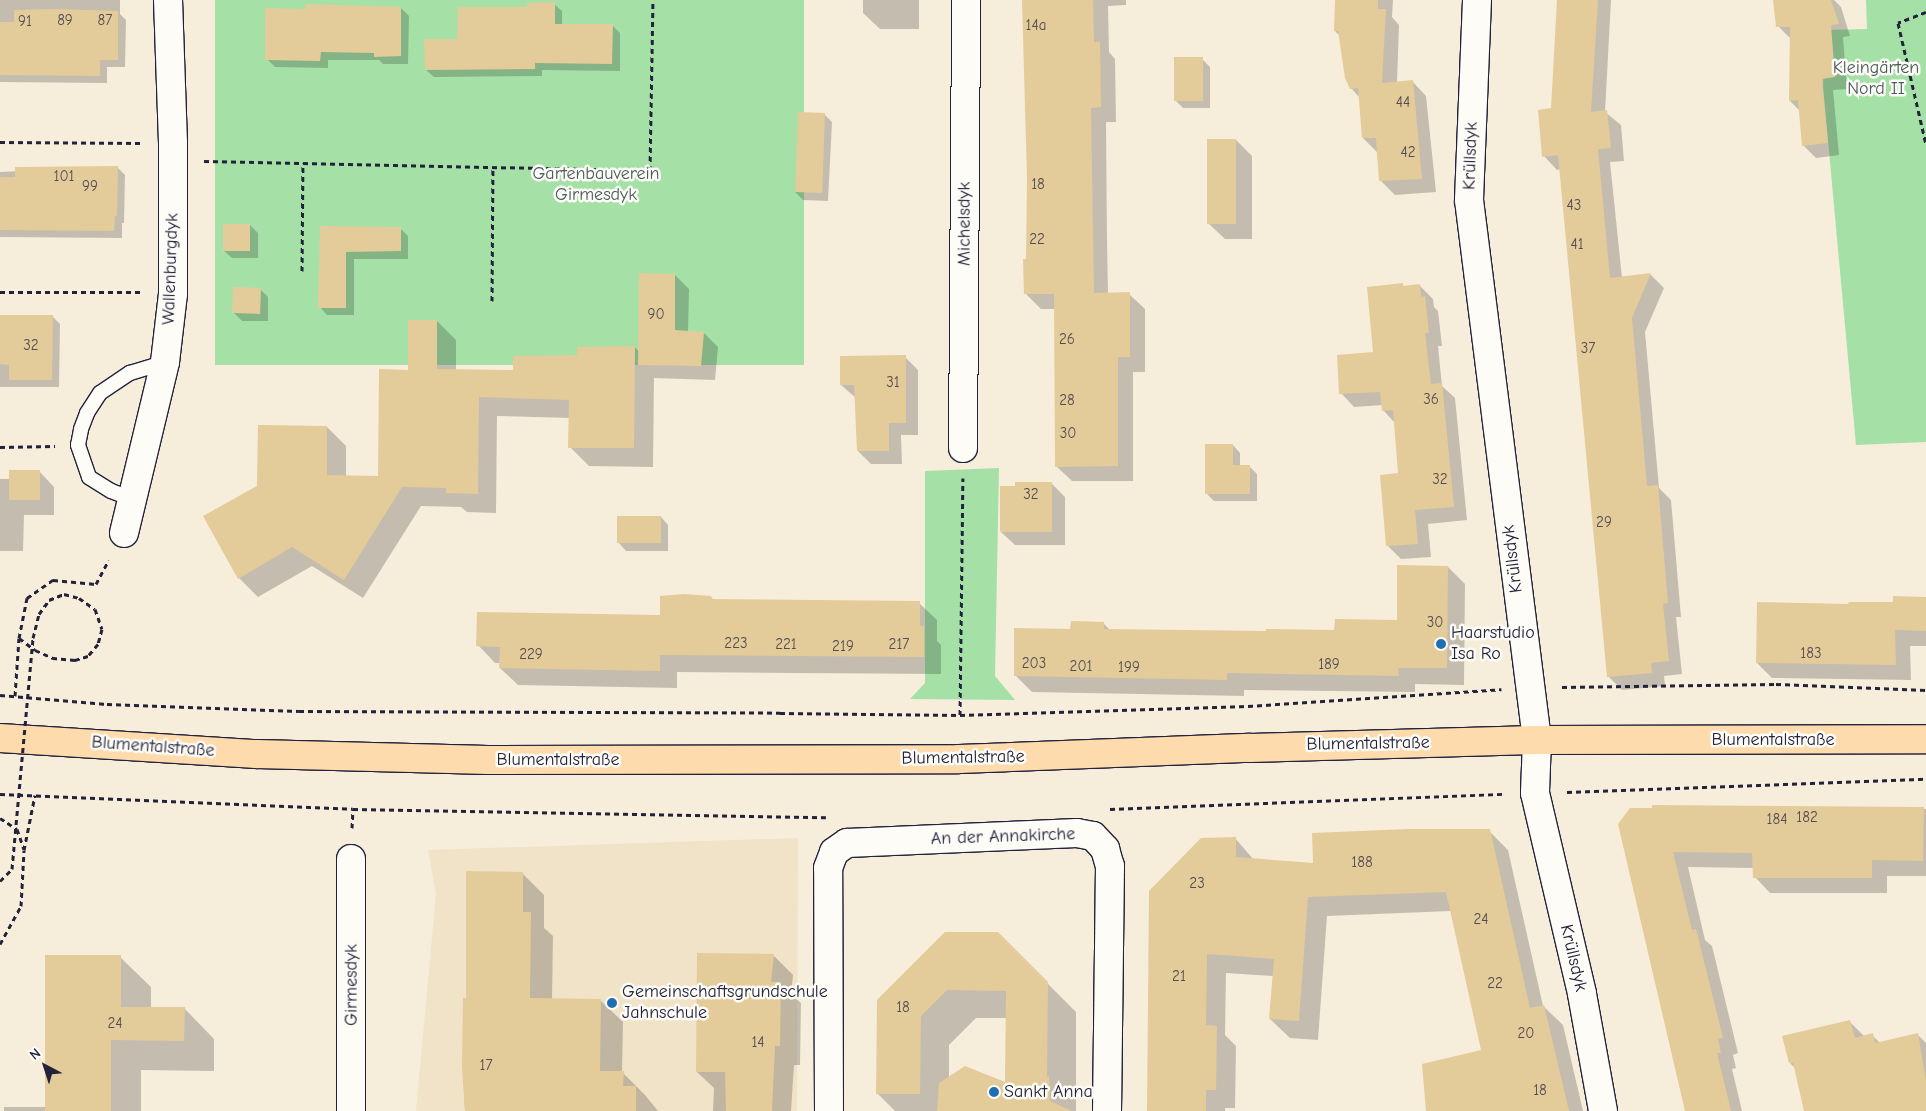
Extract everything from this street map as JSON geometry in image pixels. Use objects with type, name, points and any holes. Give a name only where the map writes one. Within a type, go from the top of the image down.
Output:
[{"type":"main road","name":"Blumentalstraße","points":[[0,738],[257,754],[488,760],[959,759],[1537,740],[1926,740]]},
{"type":"street","name":"Wallenburgdyk","points":[[124,533],[165,362],[173,294],[173,152],[168,0]]},
{"type":"street","name":"Michelsdyk","points":[[963,448],[966,0]]},
{"type":"street","name":"Krüllsdyk","points":[[1477,0],[1470,200],[1537,740],[1535,793],[1582,994],[1603,1111]]},
{"type":"street","name":"An der Annakirche","points":[[829,1111],[828,868],[834,852],[847,843],[1077,833],[1093,836],[1104,849],[1110,866],[1107,1111]]},
{"type":"street","name":"Girmesdyk","points":[[351,859],[351,1111]]},
{"type":"lane","points":[[132,499],[111,491],[89,477],[78,445],[86,413],[100,393],[130,373],[165,362]]},
{"type":"path","points":[[0,142],[173,152],[303,163],[650,170],[653,0]]},
{"type":"path","points":[[1926,12],[1898,23],[1926,144]]},
{"type":"path","points":[[302,271],[303,163]]},
{"type":"path","points":[[492,302],[493,168]]},
{"type":"path","points":[[0,292],[173,294]]},
{"type":"path","points":[[0,447],[78,445]]},
{"type":"path","points":[[960,715],[963,448]]},
{"type":"path","points":[[15,696],[19,638],[27,598],[53,580],[96,584],[124,533]]},
{"type":"path","points":[[0,881],[12,869],[33,638],[39,614],[49,600],[64,594],[79,598],[94,610],[102,629],[98,644],[88,656],[75,660],[53,658],[35,650],[19,638]]},
{"type":"path","points":[[0,695],[107,704],[299,711],[780,712],[960,715],[1248,706],[1529,687],[1776,684],[1926,690]]},
{"type":"path","points":[[1100,810],[1926,779]]},
{"type":"path","points":[[0,794],[353,809],[831,818]]},
{"type":"path","points":[[0,944],[20,906],[24,850],[35,795]]},
{"type":"path","points":[[0,818],[17,829],[24,850]]},
{"type":"shaded area","name":"Gemeinschaftsgrundschule Jahnschule","points":[[798,838],[797,1111],[416,1111],[436,894],[428,850]]},
{"type":"green space","name":"Gartenbauverein Girmesdyk","points":[[215,0],[804,0],[804,365],[215,365]]},
{"type":"green space","name":"Kleingärten Nord II","points":[[1866,0],[1926,0],[1926,442],[1856,445],[1823,86],[1826,30],[1867,29]]},
{"type":"green space","points":[[999,468],[995,676],[1015,700],[910,699],[925,683],[925,471]]},
{"type":"building","points":[[1022,0],[1093,0],[1094,42],[1100,42],[1101,107],[1091,108],[1094,293],[1130,292],[1130,357],[1118,357],[1118,466],[1055,467],[1054,294],[1024,294],[1023,259],[1026,259],[1027,178]]},
{"type":"building","points":[[1335,0],[1378,0],[1378,9],[1386,9],[1382,83],[1413,80],[1422,179],[1379,181],[1376,138],[1362,138],[1358,88],[1350,89],[1345,78],[1338,31],[1334,31]]},
{"type":"building","points":[[1557,0],[1598,0],[1591,112],[1607,110],[1611,148],[1598,149],[1610,278],[1651,273],[1632,318],[1647,486],[1658,485],[1668,603],[1663,604],[1669,661],[1651,663],[1652,673],[1607,677],[1558,155],[1542,157],[1538,110],[1551,108]]},
{"type":"building","points":[[1773,0],[1831,0],[1839,24],[1831,25],[1835,77],[1822,79],[1828,143],[1802,146],[1798,100],[1789,101],[1790,27],[1776,27]]},
{"type":"building","points":[[555,2],[555,24],[613,24],[612,64],[535,63],[535,69],[425,70],[424,39],[457,39],[458,7],[527,7],[527,3]]},
{"type":"building","points":[[306,4],[401,7],[401,56],[374,57],[374,53],[321,52],[320,61],[265,60],[265,8],[305,9]]},
{"type":"building","points":[[14,10],[118,11],[118,60],[100,60],[100,76],[0,75],[0,22],[14,22]]},
{"type":"building","points":[[1174,57],[1203,57],[1203,101],[1174,101]]},
{"type":"building","points":[[798,112],[825,113],[822,193],[795,192]]},
{"type":"building","points":[[1207,139],[1236,139],[1236,224],[1207,224]]},
{"type":"building","points":[[118,166],[117,216],[115,216],[114,231],[0,230],[0,177],[15,177],[15,167]]},
{"type":"building","points":[[223,224],[250,224],[250,251],[223,251]]},
{"type":"building","points":[[320,226],[401,227],[401,251],[346,252],[346,308],[318,308]]},
{"type":"building","points":[[639,273],[675,274],[675,330],[704,332],[701,366],[638,365]]},
{"type":"building","points":[[1403,283],[1403,286],[1420,284],[1421,297],[1425,296],[1429,333],[1425,333],[1431,384],[1442,383],[1454,507],[1415,510],[1418,544],[1386,546],[1380,475],[1398,473],[1393,410],[1382,411],[1380,392],[1339,394],[1337,355],[1373,352],[1367,287]]},
{"type":"building","points":[[233,287],[261,288],[260,314],[232,313]]},
{"type":"building","points":[[0,315],[53,315],[52,380],[9,380],[9,365],[0,364]]},
{"type":"building","points":[[408,320],[437,320],[437,369],[513,370],[513,356],[577,355],[577,347],[635,346],[634,448],[568,448],[569,400],[479,397],[478,494],[446,493],[446,488],[402,487],[344,580],[292,547],[238,579],[203,516],[257,486],[258,425],[327,426],[327,475],[378,476],[379,369],[408,370]]},
{"type":"building","points":[[906,355],[906,423],[889,423],[889,451],[857,451],[854,385],[840,385],[840,356]]},
{"type":"building","points":[[1205,444],[1233,444],[1233,465],[1250,465],[1250,494],[1205,494]]},
{"type":"building","points":[[9,470],[40,470],[40,500],[9,500]]},
{"type":"building","points":[[1015,482],[1052,482],[1052,532],[1000,532],[1000,486],[1015,486]]},
{"type":"building","points":[[617,516],[661,516],[661,543],[617,543]]},
{"type":"building","points":[[1397,565],[1448,566],[1447,668],[1398,668],[1399,676],[1227,673],[1227,680],[1014,676],[1014,628],[1070,629],[1071,621],[1104,622],[1104,629],[1334,630],[1335,619],[1397,620]]},
{"type":"building","points":[[684,594],[711,596],[711,599],[920,601],[920,626],[924,626],[924,657],[660,655],[660,671],[499,668],[500,647],[476,646],[477,612],[660,615],[660,596]]},
{"type":"building","points":[[1893,596],[1926,597],[1926,631],[1895,630],[1896,665],[1756,663],[1757,602],[1848,604],[1849,602],[1893,602]]},
{"type":"building","points":[[1652,805],[1924,807],[1923,861],[1872,860],[1872,878],[1753,878],[1752,853],[1673,852],[1692,930],[1696,929],[1723,1038],[1718,1039],[1721,1053],[1717,1053],[1731,1111],[1685,1111],[1618,824],[1630,808],[1652,808]]},
{"type":"building","points":[[1409,829],[1490,829],[1530,1008],[1544,1005],[1569,1111],[1426,1111],[1422,1064],[1481,1050],[1446,892],[1308,897],[1299,1021],[1269,1019],[1274,959],[1207,954],[1206,1025],[1217,1026],[1216,1090],[1206,1090],[1206,1111],[1147,1111],[1149,891],[1201,838],[1236,837],[1236,857],[1313,863],[1312,833]]},
{"type":"building","points":[[466,871],[523,872],[523,912],[531,912],[530,998],[601,999],[600,1071],[624,1071],[623,1086],[636,1086],[636,1111],[465,1111],[462,1067],[463,998],[466,998]]},
{"type":"building","points":[[945,932],[998,932],[1048,982],[1047,1077],[1049,1076],[1050,1101],[1072,1111],[937,1111],[939,1083],[965,1066],[1005,1082],[1006,991],[947,990],[921,1016],[920,1094],[876,1094],[877,1000]]},
{"type":"building","points":[[697,953],[774,954],[771,982],[781,982],[780,1046],[775,1046],[772,1111],[726,1111],[725,1072],[696,1072]]},
{"type":"building","points":[[45,955],[121,955],[121,1007],[185,1007],[184,1041],[111,1040],[111,1111],[45,1111]]},
{"type":"building","points":[[1850,1020],[1855,1038],[1873,1033],[1875,1043],[1918,1033],[1926,1081],[1926,1111],[1804,1111],[1793,1063],[1789,1063],[1782,1036]]},
{"type":"place","name":"Haarstudio Isa Ro","points":[[1441,644]]},
{"type":"place","name":"Gemeinschaftsgrundschule Jahnschule","points":[[612,1003]]},
{"type":"place","name":"Sankt Anna","points":[[994,1092]]}]
